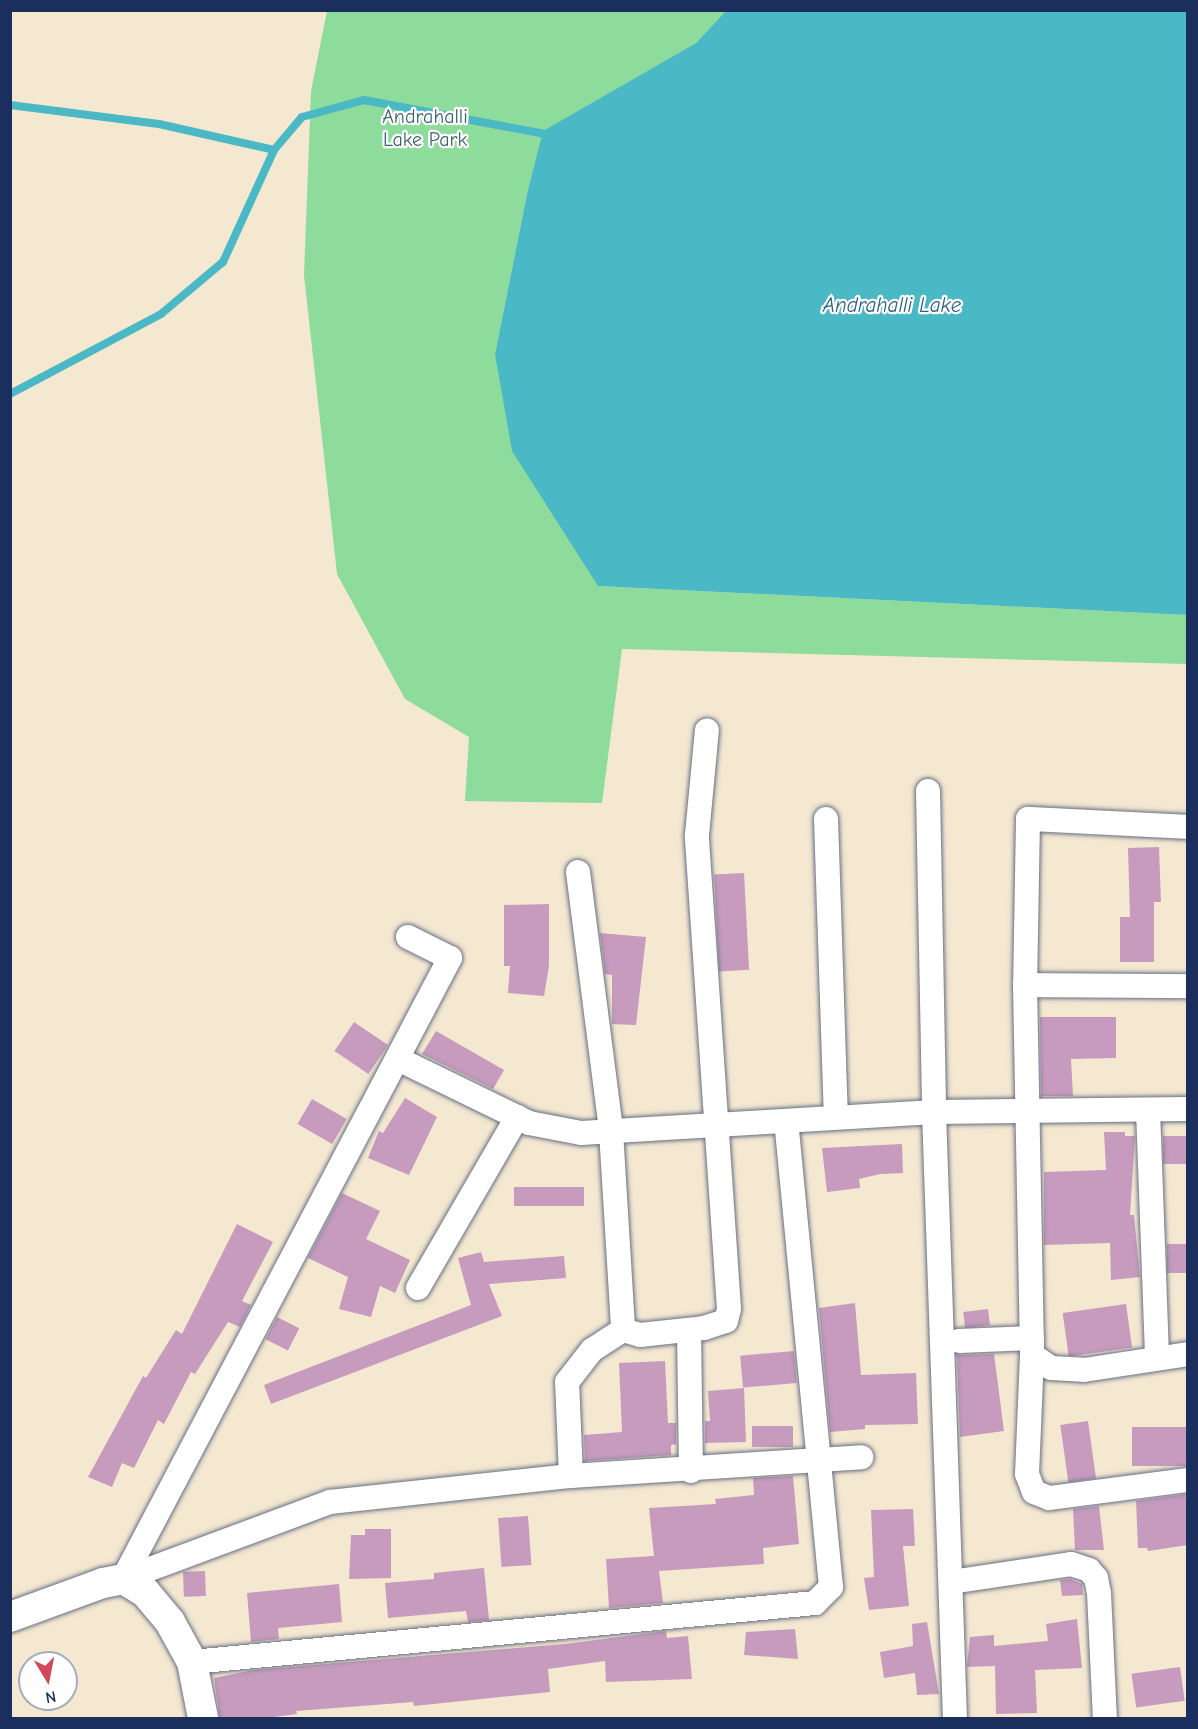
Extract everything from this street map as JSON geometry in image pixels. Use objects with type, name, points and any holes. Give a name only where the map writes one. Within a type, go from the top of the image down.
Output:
[{"type":"street","points":[[571,1476],[567,1382],[592,1350],[623,1330],[640,1335],[688,1330],[726,1321],[729,1309],[697,835],[707,730]]},
{"type":"street","points":[[928,791],[934,1112],[955,1719]]},
{"type":"street","points":[[826,819],[836,1117]]},
{"type":"street","points":[[1188,827],[1028,819],[1025,985],[1032,1347],[1027,1474],[1034,1492],[1049,1498],[1188,1480]]},
{"type":"street","points":[[578,872],[611,1131],[623,1330]]},
{"type":"street","points":[[123,1579],[450,958],[408,937]]},
{"type":"street","points":[[1025,985],[1188,986]]},
{"type":"street","points":[[398,1059],[517,1117],[581,1133],[934,1112],[1188,1109]]},
{"type":"street","points":[[1148,1110],[1157,1358]]},
{"type":"street","points":[[418,1288],[517,1117]]},
{"type":"street","points":[[192,1662],[815,1603],[831,1587],[786,1121]]},
{"type":"street","points":[[688,1330],[690,1471]]},
{"type":"street","points":[[959,1341],[1032,1347],[1051,1368],[1083,1370],[1188,1354]]},
{"type":"street","points":[[10,1617],[103,1583],[123,1579],[330,1502],[571,1476],[690,1471],[861,1457]]},
{"type":"street","points":[[951,1582],[1071,1564],[1089,1570],[1099,1593],[1105,1719]]},
{"type":"street","points":[[123,1579],[145,1592],[170,1622],[192,1662],[203,1719]]},
{"type":"green space","name":"Andrahalli Lake Park","points":[[327,11],[727,11],[696,43],[544,131],[527,194],[495,354],[598,586],[1187,615],[1187,664],[622,649],[602,803],[465,801],[469,737],[405,699],[337,574],[304,275],[311,91]]},
{"type":"water","name":"Andrahalli Lake","points":[[727,10],[1187,11],[1187,615],[598,586],[512,451],[495,354],[527,194],[543,131],[696,43]]},
{"type":"building","points":[[1159,847],[1161,902],[1154,902],[1154,962],[1120,962],[1120,917],[1130,917],[1128,848]]},
{"type":"building","points":[[744,873],[749,970],[719,971],[714,875]]},
{"type":"building","points":[[549,904],[549,966],[544,996],[508,993],[510,966],[504,966],[504,905]]},
{"type":"building","points":[[600,933],[646,937],[636,1025],[612,1024],[612,975],[605,974]]},
{"type":"building","points":[[1040,1017],[1116,1017],[1116,1058],[1071,1059],[1073,1096],[1041,1096]]},
{"type":"building","points":[[354,1022],[388,1045],[368,1074],[334,1051]]},
{"type":"building","points":[[436,1031],[504,1070],[493,1089],[422,1054]]},
{"type":"building","points":[[405,1098],[437,1117],[409,1175],[368,1158],[379,1131],[383,1133]]},
{"type":"building","points":[[312,1099],[347,1119],[332,1144],[298,1124]]},
{"type":"building","points":[[1104,1132],[1125,1132],[1125,1136],[1135,1136],[1130,1215],[1134,1215],[1140,1277],[1111,1280],[1110,1243],[1044,1245],[1044,1172],[1106,1170]]},
{"type":"building","points":[[1163,1136],[1188,1136],[1188,1164],[1163,1164]]},
{"type":"building","points":[[902,1144],[903,1173],[880,1174],[859,1179],[860,1188],[827,1192],[822,1148]]},
{"type":"building","points":[[514,1187],[584,1187],[584,1206],[514,1206]]},
{"type":"building","points":[[342,1193],[380,1211],[366,1239],[410,1260],[395,1293],[380,1286],[371,1317],[339,1309],[348,1277],[308,1258]]},
{"type":"building","points":[[237,1224],[273,1242],[242,1301],[251,1305],[240,1327],[228,1322],[195,1374],[191,1372],[164,1424],[158,1420],[134,1468],[122,1463],[112,1487],[88,1477],[143,1376],[146,1378],[176,1330],[182,1334]]},
{"type":"building","points":[[1167,1244],[1188,1244],[1188,1273],[1167,1273]]},
{"type":"building","points":[[481,1252],[484,1262],[564,1256],[566,1278],[489,1284],[502,1316],[271,1404],[264,1385],[471,1305],[458,1258]]},
{"type":"building","points":[[855,1303],[861,1375],[916,1373],[918,1424],[865,1425],[865,1429],[830,1432],[819,1308]]},
{"type":"building","points":[[1126,1304],[1132,1348],[1069,1356],[1063,1313]]},
{"type":"building","points":[[988,1309],[990,1325],[965,1328],[963,1312]]},
{"type":"building","points":[[277,1317],[299,1328],[288,1351],[266,1339]]},
{"type":"building","points":[[794,1351],[797,1383],[743,1388],[740,1356]]},
{"type":"building","points":[[994,1354],[1004,1431],[960,1437],[957,1355]]},
{"type":"building","points":[[665,1361],[668,1423],[676,1423],[676,1444],[671,1445],[671,1455],[585,1461],[584,1435],[622,1432],[619,1363]]},
{"type":"building","points":[[744,1388],[746,1442],[705,1443],[705,1421],[710,1421],[708,1391]]},
{"type":"building","points":[[1088,1421],[1096,1478],[1068,1482],[1060,1425]]},
{"type":"building","points":[[752,1426],[793,1426],[793,1447],[752,1447]]},
{"type":"building","points":[[1132,1427],[1188,1427],[1188,1466],[1132,1466]]},
{"type":"building","points":[[793,1476],[799,1544],[763,1548],[764,1564],[659,1571],[663,1603],[609,1608],[606,1559],[654,1556],[649,1508],[716,1504],[715,1499],[754,1495],[753,1478]]},
{"type":"building","points":[[1188,1494],[1188,1545],[1148,1551],[1147,1548],[1138,1548],[1136,1501]]},
{"type":"building","points":[[1099,1506],[1104,1550],[1075,1550],[1073,1509]]},
{"type":"building","points":[[913,1509],[915,1546],[903,1546],[909,1606],[869,1610],[864,1578],[874,1577],[871,1510]]},
{"type":"building","points":[[528,1516],[531,1565],[501,1567],[498,1518]]},
{"type":"building","points":[[365,1529],[391,1529],[391,1578],[349,1579],[351,1535],[365,1535]]},
{"type":"building","points":[[484,1568],[489,1620],[468,1622],[466,1611],[388,1618],[385,1583],[434,1579],[434,1573]]},
{"type":"building","points":[[205,1571],[206,1596],[184,1597],[183,1572]]},
{"type":"building","points":[[1070,1579],[1082,1584],[1083,1595],[1062,1596],[1060,1580]]},
{"type":"building","points":[[339,1584],[342,1622],[278,1628],[279,1639],[251,1642],[247,1593]]},
{"type":"building","points":[[1077,1619],[1082,1668],[1035,1670],[1037,1713],[996,1714],[995,1666],[967,1667],[970,1637],[994,1635],[994,1646],[1048,1641],[1046,1624]]},
{"type":"building","points":[[927,1622],[939,1694],[917,1695],[915,1673],[884,1678],[880,1652],[913,1646],[912,1624]]},
{"type":"building","points":[[795,1629],[798,1659],[744,1655],[746,1632]]},
{"type":"building","points":[[666,1631],[667,1638],[688,1636],[692,1679],[606,1682],[605,1661],[548,1669],[550,1692],[414,1706],[413,1702],[296,1711],[297,1714],[259,1719],[220,1719],[214,1678],[253,1670],[565,1644]]},
{"type":"building","points":[[1180,1667],[1185,1701],[1136,1707],[1131,1674]]},
{"type":"waterway","points":[[10,105],[159,124],[274,150],[302,117],[364,100],[551,135]]},
{"type":"waterway","points":[[10,394],[161,314],[223,262],[274,150]]}]
